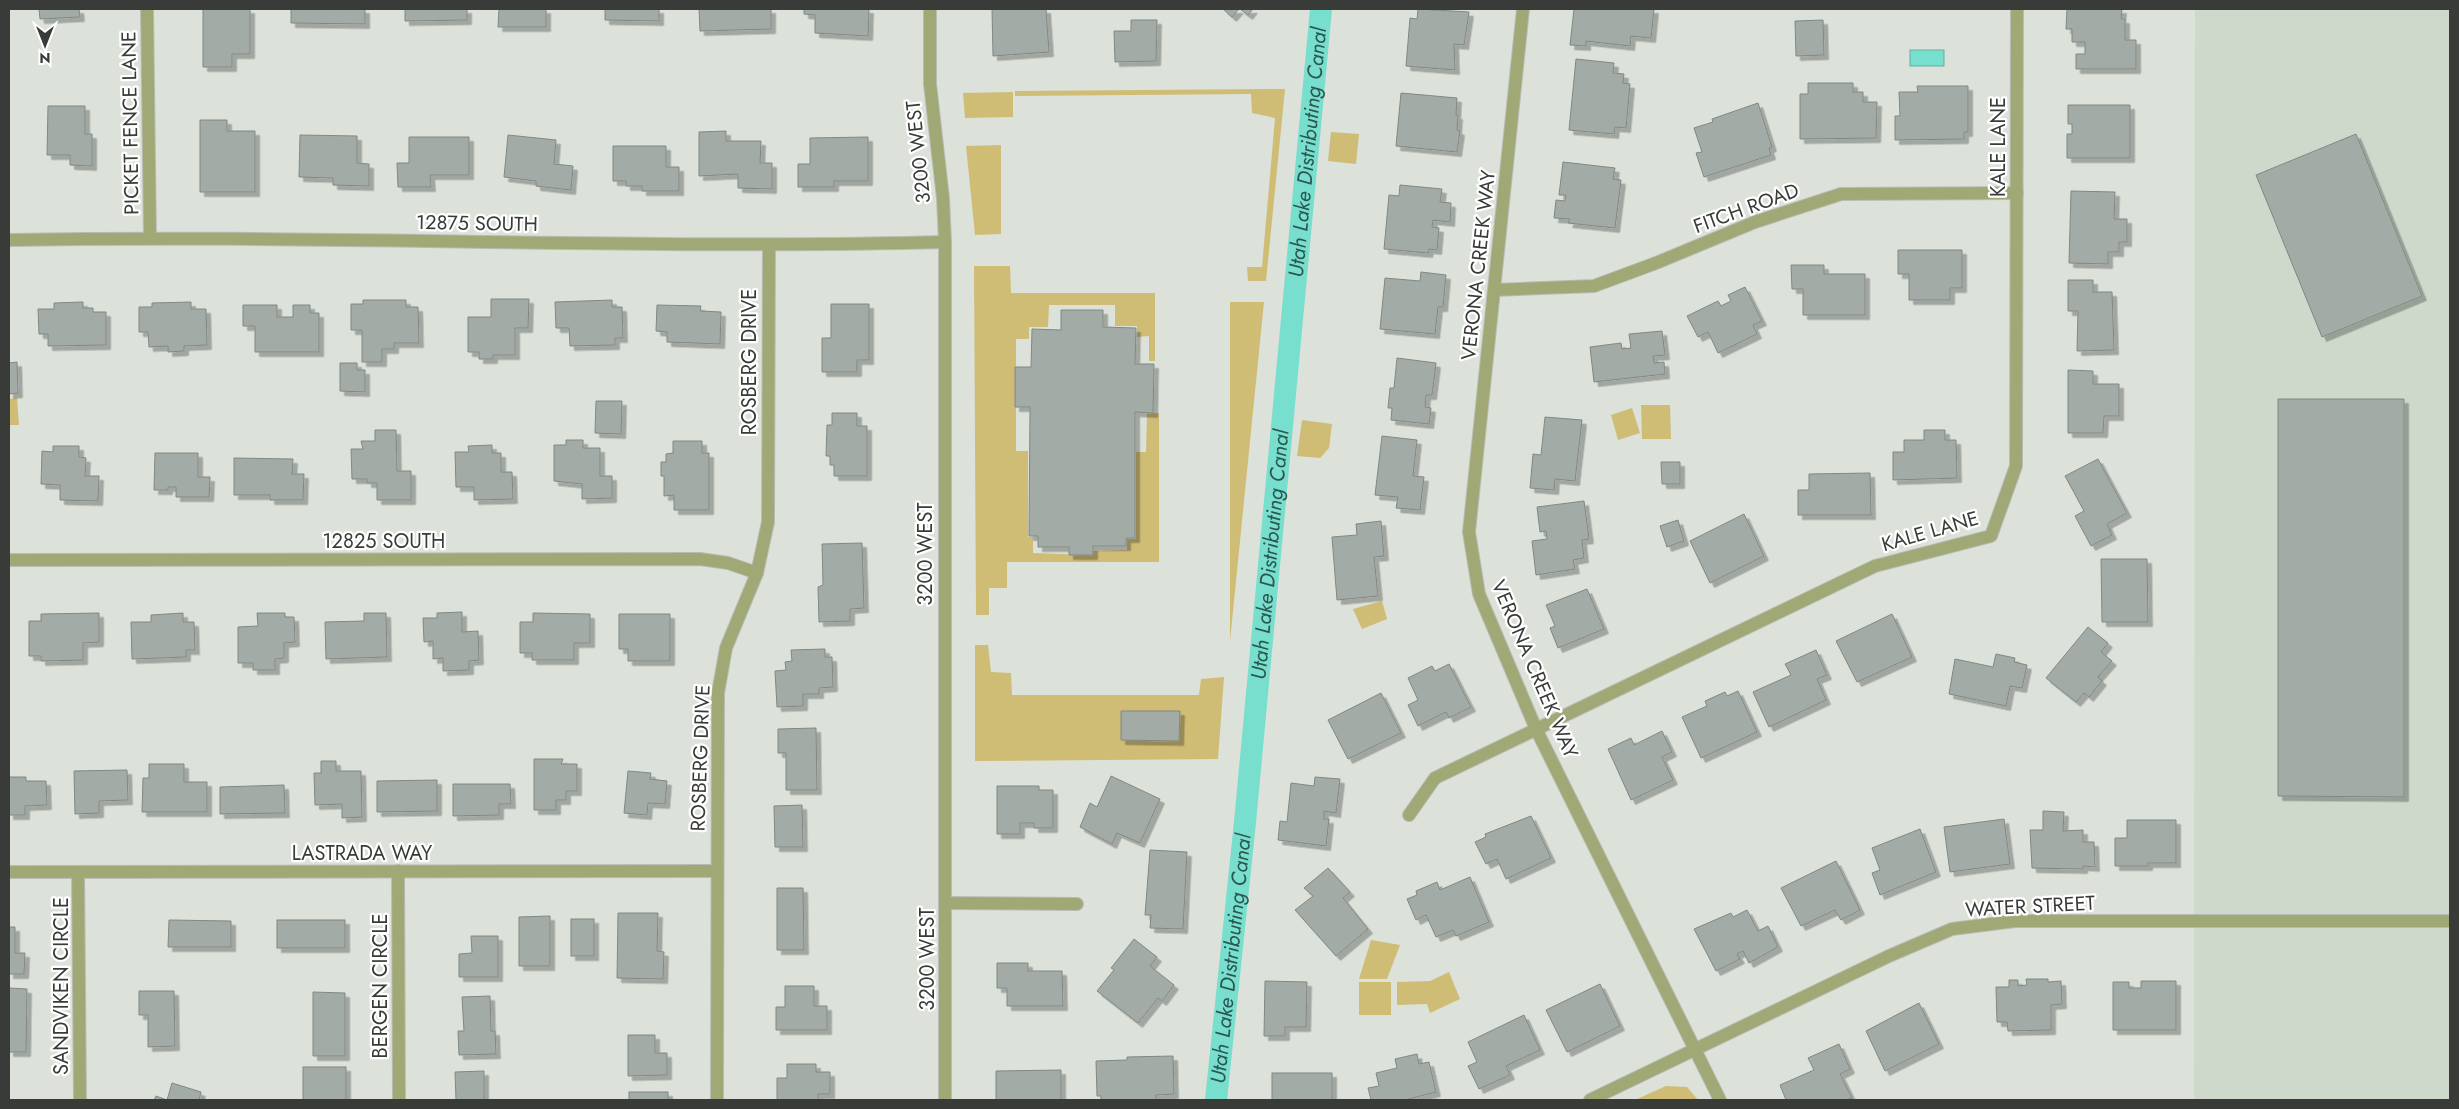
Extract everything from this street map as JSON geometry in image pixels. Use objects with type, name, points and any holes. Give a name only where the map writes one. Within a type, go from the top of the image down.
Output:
[{"type":"street","name":"PICKET FENCE LANE","points":[[147,9],[150,237]]},
{"type":"street","name":"3200 WEST","points":[[930,9],[930,84],[943,198],[945,242],[945,1100]]},
{"type":"street","name":"VERONA CREEK WAY","points":[[1523,9],[1470,532],[1479,594],[1536,730],[1720,1100]]},
{"type":"street","name":"KALE LANE","points":[[1536,730],[1875,566],[1991,536],[2016,466],[2016,9]]},
{"type":"street","name":"FITCH ROAD","points":[[1494,290],[1594,286],[1656,263],[1755,222],[1841,194],[2017,193]]},
{"type":"street","name":"12875 SOUTH","points":[[9,240],[150,237],[769,245],[945,242]]},
{"type":"street","name":"ROSBERG DRIVE","points":[[717,1100],[716,871],[718,693],[726,648],[757,573],[768,522],[769,245]]},
{"type":"street","name":"12825 SOUTH","points":[[9,560],[700,559],[728,563],[757,573]]},
{"type":"street","points":[[1409,815],[1435,778],[1536,730]]},
{"type":"street","name":"BERGEN CIRCLE","points":[[398,871],[399,1100]]},
{"type":"street","name":"LASTRADA WAY","points":[[9,872],[716,871]]},
{"type":"street","name":"SANDVIKEN CIRCLE","points":[[78,872],[80,1100]]},
{"type":"street","points":[[946,903],[1078,904]]},
{"type":"street","name":"WATER STREET","points":[[1590,1100],[1889,956],[1952,929],[2015,921],[2450,921]]},
{"type":"shaded area","points":[[2195,9],[2450,9],[2450,1100],[2194,1100]]},
{"type":"shaded area","points":[[1285,89],[1266,281],[1248,281],[1247,267],[1262,267],[1275,118],[1252,113],[1251,94],[1015,96],[1015,91]]},
{"type":"shaded area","points":[[1013,92],[1013,117],[965,118],[963,93]]},
{"type":"shaded area","points":[[1331,132],[1359,134],[1356,164],[1328,161]]},
{"type":"shaded area","points":[[1001,145],[1001,234],[975,235],[966,146]]},
{"type":"shaded area","points":[[974,266],[1010,266],[1011,293],[1155,293],[1155,361],[1149,361],[1149,336],[1137,337],[1137,326],[1115,326],[1115,305],[1049,305],[1048,327],[1029,327],[1029,339],[1016,339],[1016,451],[1028,451],[1028,537],[1033,537],[1033,553],[1093,555],[1093,551],[1127,550],[1127,539],[1136,539],[1136,452],[1146,452],[1147,413],[1159,413],[1159,562],[1007,562],[1007,588],[989,588],[989,615],[976,615]]},
{"type":"shaded area","points":[[1230,302],[1264,302],[1230,641]]},
{"type":"shaded area","points":[[17,398],[19,425],[9,425],[9,399]]},
{"type":"shaded area","points":[[1641,405],[1670,405],[1671,439],[1642,439]]},
{"type":"shaded area","points":[[1632,408],[1640,433],[1618,440],[1611,415]]},
{"type":"shaded area","points":[[1302,420],[1332,424],[1329,448],[1320,458],[1297,456]]},
{"type":"shaded area","points":[[1382,601],[1387,619],[1362,629],[1353,609]]},
{"type":"shaded area","points":[[975,645],[988,645],[991,672],[1011,673],[1012,695],[1199,695],[1201,679],[1224,677],[1218,759],[975,761]]},
{"type":"shaded area","points":[[1371,940],[1400,945],[1387,979],[1359,979]]},
{"type":"shaded area","points":[[1449,972],[1460,999],[1430,1013],[1427,1004],[1397,1005],[1397,982],[1430,981]]},
{"type":"shaded area","points":[[1359,982],[1391,982],[1391,1015],[1359,1015]]},
{"type":"shaded area","points":[[1666,1086],[1687,1087],[1698,1100],[1635,1100]]},
{"type":"water","points":[[1910,50],[1944,50],[1944,66],[1910,66]]},
{"type":"building","points":[[39,9],[79,9],[80,17],[40,19]]},
{"type":"building","points":[[203,9],[250,9],[250,54],[232,54],[232,67],[203,67]]},
{"type":"building","points":[[291,9],[365,9],[365,24],[291,23]]},
{"type":"building","points":[[405,9],[467,9],[467,20],[405,21]]},
{"type":"building","points":[[499,9],[546,9],[546,27],[498,27]]},
{"type":"building","points":[[605,9],[659,9],[659,21],[605,20]]},
{"type":"building","points":[[699,9],[771,9],[771,29],[700,31]]},
{"type":"building","points":[[804,9],[869,9],[868,36],[815,33],[815,15],[804,14]]},
{"type":"building","points":[[992,9],[1046,9],[1049,52],[993,56]]},
{"type":"building","points":[[1223,9],[1239,9],[1232,17]]},
{"type":"building","points":[[1240,9],[1253,9],[1248,15]]},
{"type":"building","points":[[1418,9],[1469,12],[1464,45],[1454,44],[1455,70],[1406,66],[1410,18],[1417,19]]},
{"type":"building","points":[[1574,9],[1654,9],[1651,38],[1631,36],[1630,46],[1586,41],[1586,46],[1570,45]]},
{"type":"building","points":[[2067,9],[2122,9],[2121,19],[2125,19],[2125,40],[2136,40],[2136,69],[2076,69],[2076,54],[2085,54],[2085,42],[2072,42],[2072,29],[2066,29]]},
{"type":"building","points":[[1131,20],[1157,20],[1156,61],[1115,62],[1114,31],[1131,31]]},
{"type":"building","points":[[1823,20],[1824,55],[1796,56],[1795,21]]},
{"type":"building","points":[[1576,59],[1614,63],[1613,73],[1624,74],[1623,83],[1630,84],[1626,128],[1615,127],[1614,134],[1569,130]]},
{"type":"building","points":[[1808,83],[1853,83],[1853,92],[1863,92],[1863,102],[1877,102],[1876,138],[1800,139],[1800,94],[1808,94]]},
{"type":"building","points":[[1917,86],[1968,86],[1968,132],[1964,132],[1964,139],[1895,140],[1895,116],[1900,116],[1899,92],[1918,92]]},
{"type":"building","points":[[1401,93],[1457,98],[1457,130],[1460,131],[1457,152],[1396,146]]},
{"type":"building","points":[[1758,103],[1772,147],[1769,148],[1771,155],[1704,177],[1696,153],[1702,152],[1694,128],[1713,122],[1712,119]]},
{"type":"building","points":[[2068,105],[2130,105],[2130,158],[2067,158],[2067,134],[2072,134],[2072,124],[2068,124]]},
{"type":"building","points":[[48,106],[85,106],[85,134],[92,134],[92,166],[70,165],[70,155],[47,155]]},
{"type":"building","points":[[200,120],[227,120],[227,131],[255,131],[255,192],[200,192]]},
{"type":"building","points":[[726,131],[726,141],[761,141],[760,163],[772,163],[772,189],[738,188],[738,174],[699,176],[699,132]]},
{"type":"building","points":[[2356,134],[2422,296],[2322,337],[2256,175]]},
{"type":"building","points":[[300,135],[357,136],[357,163],[369,164],[369,186],[333,185],[333,178],[299,177]]},
{"type":"building","points":[[508,135],[556,140],[554,164],[573,166],[571,190],[536,186],[536,181],[504,177]]},
{"type":"building","points":[[409,137],[469,137],[469,175],[430,175],[431,187],[398,187],[397,163],[409,163]]},
{"type":"building","points":[[868,137],[868,181],[834,181],[834,187],[798,187],[798,164],[810,164],[810,138]]},
{"type":"building","points":[[613,146],[666,146],[666,167],[679,167],[679,191],[642,191],[642,186],[626,186],[626,181],[613,181]]},
{"type":"building","points":[[1563,162],[1615,168],[1613,179],[1621,180],[1615,228],[1568,223],[1570,219],[1554,218],[1556,200],[1565,201],[1566,195],[1559,195]]},
{"type":"building","points":[[1400,185],[1442,189],[1440,202],[1451,203],[1450,222],[1433,220],[1432,227],[1439,228],[1437,250],[1429,249],[1428,253],[1384,249],[1389,195],[1399,196]]},
{"type":"building","points":[[2071,191],[2115,192],[2114,219],[2127,219],[2127,242],[2119,242],[2119,252],[2108,252],[2108,264],[2069,263]]},
{"type":"building","points":[[1898,250],[1962,250],[1962,288],[1950,288],[1950,300],[1909,300],[1909,274],[1898,274]]},
{"type":"building","points":[[1791,265],[1824,265],[1824,274],[1865,274],[1865,315],[1803,315],[1803,289],[1792,289]]},
{"type":"building","points":[[1421,272],[1446,275],[1443,307],[1438,307],[1435,334],[1380,329],[1385,278],[1420,281]]},
{"type":"building","points":[[2068,280],[2093,280],[2093,292],[2112,292],[2114,350],[2077,351],[2078,311],[2068,311]]},
{"type":"building","points":[[1745,287],[1762,321],[1753,325],[1757,334],[1718,353],[1708,332],[1698,337],[1687,316],[1718,301],[1721,306],[1731,301],[1728,295]]},
{"type":"building","points":[[491,299],[529,299],[528,328],[515,328],[515,355],[493,355],[493,359],[479,359],[479,352],[468,352],[468,317],[491,317]]},
{"type":"building","points":[[363,300],[406,300],[406,307],[418,307],[419,343],[394,343],[394,349],[382,349],[382,362],[362,362],[362,330],[351,330],[351,304],[363,304]]},
{"type":"building","points":[[612,300],[612,307],[622,307],[623,338],[615,338],[615,345],[570,346],[569,328],[556,328],[555,302]]},
{"type":"building","points":[[83,302],[83,308],[93,308],[93,312],[106,312],[106,345],[48,346],[48,334],[39,334],[38,309],[54,309],[54,303]]},
{"type":"building","points":[[191,302],[191,309],[206,309],[207,345],[184,346],[184,351],[168,352],[168,346],[149,347],[148,332],[139,332],[139,307],[152,307],[152,303]]},
{"type":"building","points":[[831,304],[869,304],[869,360],[857,360],[857,372],[822,372],[822,338],[831,338]]},
{"type":"building","points":[[243,305],[277,305],[277,317],[293,317],[293,305],[310,305],[310,313],[319,313],[319,352],[255,352],[255,326],[243,326]]},
{"type":"building","points":[[657,305],[701,306],[700,311],[721,312],[720,344],[667,342],[667,332],[656,331]]},
{"type":"building","points":[[1061,310],[1103,310],[1103,327],[1136,328],[1135,364],[1154,364],[1153,413],[1135,412],[1135,538],[1126,538],[1126,546],[1093,546],[1093,555],[1069,555],[1069,547],[1038,547],[1038,536],[1029,536],[1030,407],[1015,407],[1015,367],[1031,367],[1032,329],[1061,330]]},
{"type":"building","points":[[1662,331],[1665,355],[1653,356],[1654,363],[1664,362],[1665,374],[1594,382],[1590,347],[1621,343],[1622,349],[1631,348],[1629,334]]},
{"type":"building","points":[[1397,358],[1436,363],[1432,395],[1426,395],[1425,407],[1431,408],[1429,424],[1391,420],[1392,408],[1388,408],[1390,388],[1394,388]]},
{"type":"building","points":[[17,362],[18,393],[9,394],[9,363]]},
{"type":"building","points":[[340,363],[357,363],[357,370],[365,370],[365,392],[340,391]]},
{"type":"building","points":[[2068,370],[2093,371],[2093,384],[2119,384],[2119,416],[2104,416],[2103,433],[2068,433]]},
{"type":"building","points":[[2278,399],[2404,399],[2404,797],[2278,796]]},
{"type":"building","points":[[596,401],[622,401],[621,434],[595,433]]},
{"type":"building","points":[[832,413],[857,413],[857,426],[867,426],[867,476],[834,476],[834,465],[830,465],[830,456],[826,456],[827,425],[832,425]]},
{"type":"building","points":[[1545,417],[1582,420],[1575,481],[1555,479],[1554,490],[1530,488],[1533,454],[1541,455]]},
{"type":"building","points":[[375,430],[396,430],[397,471],[411,471],[411,500],[377,500],[377,483],[367,483],[367,479],[352,479],[351,449],[363,449],[361,441],[375,441]]},
{"type":"building","points":[[1924,430],[1945,430],[1945,440],[1956,440],[1957,478],[1893,480],[1893,452],[1904,452],[1904,440],[1924,440]]},
{"type":"building","points":[[1382,436],[1417,440],[1413,476],[1424,477],[1420,510],[1396,508],[1398,497],[1375,495]]},
{"type":"building","points":[[566,440],[583,440],[583,448],[600,448],[600,476],[612,476],[612,498],[582,499],[582,484],[554,481],[554,445],[566,445]]},
{"type":"building","points":[[673,441],[702,441],[702,453],[709,453],[709,510],[674,510],[674,495],[664,496],[664,476],[661,476],[661,462],[666,462],[666,454],[673,453]]},
{"type":"building","points":[[492,445],[492,453],[501,453],[501,472],[512,472],[513,499],[474,500],[474,487],[456,487],[455,452],[469,452],[468,446]]},
{"type":"building","points":[[53,446],[79,446],[79,457],[86,458],[85,476],[99,476],[98,501],[60,500],[60,485],[41,484],[42,451],[53,452]]},
{"type":"building","points":[[155,453],[198,453],[198,477],[210,477],[209,497],[176,497],[176,487],[168,487],[168,490],[154,490]]},
{"type":"building","points":[[234,458],[293,459],[292,474],[304,474],[303,500],[270,500],[270,495],[234,495]]},
{"type":"building","points":[[2098,459],[2127,513],[2107,524],[2112,535],[2091,546],[2075,516],[2084,511],[2065,476]]},
{"type":"building","points":[[1661,462],[1680,462],[1680,484],[1662,484]]},
{"type":"building","points":[[1870,473],[1871,515],[1798,515],[1798,490],[1809,490],[1809,474]]},
{"type":"building","points":[[1584,501],[1589,539],[1582,540],[1584,558],[1573,560],[1575,569],[1536,575],[1532,541],[1547,539],[1546,531],[1540,532],[1537,507]]},
{"type":"building","points":[[1744,514],[1764,556],[1710,583],[1690,541]]},
{"type":"building","points":[[1678,520],[1684,541],[1667,547],[1660,526]]},
{"type":"building","points":[[1381,521],[1384,556],[1374,557],[1378,596],[1337,600],[1332,537],[1357,535],[1356,524]]},
{"type":"building","points":[[862,543],[864,608],[850,609],[850,621],[819,622],[818,587],[823,585],[822,544]]},
{"type":"building","points":[[2101,559],[2147,559],[2148,622],[2102,622]]},
{"type":"building","points":[[1587,589],[1604,629],[1558,648],[1550,628],[1555,626],[1546,605]]},
{"type":"building","points":[[462,612],[462,632],[478,631],[479,660],[469,661],[469,670],[443,671],[443,658],[433,659],[433,641],[424,642],[423,618],[437,618],[437,613]]},
{"type":"building","points":[[99,613],[99,642],[83,643],[83,660],[41,661],[41,656],[29,656],[29,621],[41,621],[41,614]]},
{"type":"building","points":[[183,613],[183,622],[194,622],[195,650],[186,650],[186,657],[132,659],[131,622],[151,622],[151,615]]},
{"type":"building","points":[[257,613],[285,613],[285,617],[294,617],[295,642],[284,643],[284,658],[275,659],[275,670],[253,670],[253,663],[238,663],[238,627],[258,626]]},
{"type":"building","points":[[364,613],[386,613],[387,657],[326,659],[325,622],[364,621]]},
{"type":"building","points":[[533,613],[590,614],[590,643],[574,643],[574,660],[532,660],[532,653],[520,653],[520,622],[533,622]]},
{"type":"building","points":[[619,614],[670,614],[670,661],[628,661],[628,649],[619,649]]},
{"type":"building","points":[[1892,614],[1912,657],[1857,682],[1836,641]]},
{"type":"building","points":[[2088,627],[2108,643],[2101,652],[2112,661],[2098,677],[2102,681],[2089,697],[2084,693],[2076,702],[2046,678]]},
{"type":"building","points":[[825,649],[825,657],[832,657],[833,687],[819,688],[819,694],[803,694],[803,706],[777,707],[775,671],[786,670],[785,662],[792,661],[791,650]]},
{"type":"building","points":[[1816,650],[1827,675],[1817,679],[1826,700],[1769,727],[1753,692],[1791,675],[1785,664]]},
{"type":"building","points":[[1996,654],[2015,658],[2014,662],[2027,665],[2022,688],[2010,686],[2006,706],[1949,694],[1955,659],[1993,667]]},
{"type":"building","points":[[1449,664],[1471,707],[1449,718],[1446,712],[1418,726],[1408,705],[1418,700],[1408,678],[1432,666],[1435,671]]},
{"type":"building","points":[[1738,691],[1757,732],[1701,758],[1682,717],[1707,706],[1705,701],[1725,692],[1727,696]]},
{"type":"building","points":[[1381,693],[1401,733],[1348,759],[1328,720]]},
{"type":"building","points":[[1121,711],[1180,711],[1179,741],[1121,740]]},
{"type":"building","points":[[816,728],[817,790],[786,790],[786,753],[778,753],[778,729]]},
{"type":"building","points":[[1662,731],[1672,752],[1662,757],[1673,780],[1631,800],[1608,749],[1631,738],[1634,745]]},
{"type":"building","points":[[534,759],[563,759],[561,764],[577,764],[577,791],[566,791],[566,800],[556,800],[556,810],[534,810]]},
{"type":"building","points":[[321,761],[336,761],[336,771],[361,771],[362,817],[342,818],[342,804],[315,805],[314,773],[321,773]]},
{"type":"building","points":[[149,764],[184,764],[184,782],[207,782],[207,812],[142,812],[143,778],[149,778]]},
{"type":"building","points":[[127,770],[128,800],[99,801],[99,813],[75,814],[74,771]]},
{"type":"building","points":[[628,771],[651,773],[650,779],[667,781],[665,804],[648,803],[647,815],[624,813]]},
{"type":"building","points":[[1111,776],[1160,799],[1140,843],[1117,833],[1112,844],[1080,827],[1090,803],[1097,807]]},
{"type":"building","points":[[9,777],[26,777],[26,781],[46,781],[47,805],[25,806],[25,815],[9,815]]},
{"type":"building","points":[[1315,777],[1340,779],[1336,813],[1324,811],[1324,819],[1329,819],[1326,846],[1278,840],[1280,821],[1287,822],[1291,783],[1314,786]]},
{"type":"building","points":[[437,780],[437,811],[377,812],[377,781]]},
{"type":"building","points":[[453,784],[510,784],[511,804],[499,804],[499,815],[453,816]]},
{"type":"building","points":[[284,785],[285,813],[220,814],[220,787]]},
{"type":"building","points":[[997,786],[1039,786],[1039,790],[1053,790],[1053,828],[1034,828],[1034,823],[1020,823],[1020,834],[997,834]]},
{"type":"building","points":[[802,805],[803,847],[775,847],[774,806]]},
{"type":"building","points":[[2043,811],[2064,812],[2063,831],[2083,830],[2083,842],[2094,842],[2095,867],[2083,866],[2083,869],[2032,868],[2030,830],[2043,830]]},
{"type":"building","points":[[1531,816],[1551,858],[1506,879],[1497,859],[1486,864],[1475,842],[1486,837],[1485,834]]},
{"type":"building","points":[[2004,819],[2010,864],[1950,872],[1944,827]]},
{"type":"building","points":[[2127,820],[2176,820],[2176,863],[2148,863],[2148,866],[2115,866],[2115,838],[2127,838]]},
{"type":"building","points":[[1920,829],[1936,872],[1880,895],[1872,873],[1880,870],[1872,848]]},
{"type":"building","points":[[1150,850],[1187,852],[1183,929],[1150,928],[1151,915],[1145,915]]},
{"type":"building","points":[[1836,861],[1860,910],[1841,920],[1835,910],[1801,926],[1781,888]]},
{"type":"building","points":[[1328,868],[1350,892],[1343,898],[1368,929],[1336,956],[1295,910],[1313,896],[1304,888]]},
{"type":"building","points":[[1470,877],[1489,922],[1456,936],[1453,930],[1436,937],[1426,915],[1416,920],[1407,899],[1417,895],[1416,891],[1437,882],[1440,890]]},
{"type":"building","points":[[777,888],[803,888],[804,950],[777,950]]},
{"type":"building","points":[[1747,910],[1758,931],[1768,926],[1778,947],[1749,963],[1743,951],[1737,954],[1740,959],[1716,971],[1694,929],[1731,913],[1733,917]]},
{"type":"building","points":[[618,913],[658,913],[657,951],[664,952],[663,979],[617,978]]},
{"type":"building","points":[[550,916],[550,966],[519,966],[519,917]]},
{"type":"building","points":[[571,919],[594,919],[594,956],[571,956]]},
{"type":"building","points":[[169,920],[231,921],[231,947],[168,947]]},
{"type":"building","points":[[277,920],[345,920],[345,948],[277,948]]},
{"type":"building","points":[[9,927],[15,927],[15,953],[25,953],[24,974],[9,974]]},
{"type":"building","points":[[471,936],[498,936],[498,977],[459,977],[459,954],[472,953]]},
{"type":"building","points":[[1134,939],[1157,957],[1150,966],[1174,985],[1162,1001],[1158,998],[1138,1023],[1097,991],[1114,970],[1111,968]]},
{"type":"building","points":[[997,963],[1028,963],[1028,971],[1062,971],[1063,1006],[1007,1006],[1007,988],[997,988]]},
{"type":"building","points":[[2026,979],[2048,979],[2048,982],[2061,981],[2062,1004],[2051,1005],[2051,1030],[2008,1031],[2007,1022],[1997,1022],[1996,987],[2009,987],[2009,980],[2018,980],[2018,986],[2027,985]]},
{"type":"building","points":[[1265,981],[1307,982],[1306,1027],[1285,1027],[1285,1036],[1264,1036]]},
{"type":"building","points":[[2141,981],[2176,981],[2176,1030],[2113,1030],[2113,982],[2129,982],[2129,988],[2141,988]]},
{"type":"building","points":[[1600,984],[1620,1026],[1567,1052],[1546,1010]]},
{"type":"building","points":[[785,986],[814,986],[814,1006],[827,1006],[827,1030],[776,1030],[776,1007],[785,1007]]},
{"type":"building","points":[[9,988],[27,989],[26,1052],[9,1052]]},
{"type":"building","points":[[139,991],[174,991],[175,1046],[148,1047],[148,1015],[139,1015]]},
{"type":"building","points":[[313,992],[345,993],[345,1056],[313,1056]]},
{"type":"building","points":[[490,996],[491,1031],[495,1031],[496,1054],[459,1055],[458,1031],[464,1031],[462,997]]},
{"type":"building","points":[[1919,1003],[1939,1044],[1885,1071],[1866,1031]]},
{"type":"building","points":[[1524,1015],[1540,1050],[1506,1066],[1510,1075],[1479,1089],[1468,1066],[1477,1062],[1468,1042]]},
{"type":"building","points":[[628,1035],[655,1035],[655,1053],[667,1053],[667,1075],[628,1076]]},
{"type":"building","points":[[1839,1044],[1850,1069],[1840,1074],[1852,1098],[1846,1100],[1786,1100],[1780,1085],[1814,1070],[1808,1058]]},
{"type":"building","points":[[1417,1054],[1419,1064],[1429,1062],[1436,1092],[1405,1100],[1371,1100],[1368,1088],[1379,1086],[1376,1073],[1397,1068],[1395,1059]]},
{"type":"building","points":[[1173,1056],[1174,1094],[1156,1095],[1156,1100],[1101,1100],[1101,1096],[1097,1096],[1096,1061],[1127,1060],[1127,1057]]},
{"type":"building","points":[[787,1064],[816,1064],[816,1072],[830,1072],[830,1094],[818,1094],[818,1100],[777,1100],[777,1078],[787,1078]]},
{"type":"building","points":[[303,1067],[346,1067],[346,1100],[303,1100]]},
{"type":"building","points":[[1061,1070],[1061,1099],[1073,1100],[996,1100],[996,1071]]},
{"type":"building","points":[[484,1071],[484,1100],[456,1100],[455,1072]]},
{"type":"building","points":[[1272,1073],[1332,1073],[1332,1100],[1272,1100]]},
{"type":"building","points":[[172,1083],[201,1092],[199,1100],[167,1100]]},
{"type":"building","points":[[629,1092],[668,1092],[668,1100],[629,1100]]},
{"type":"building","points":[[156,1096],[167,1100],[154,1100]]},
{"type":"waterway","name":"Utah Lake Distributing Canal","points":[[1216,1100],[1245,822],[1321,9]]}]
